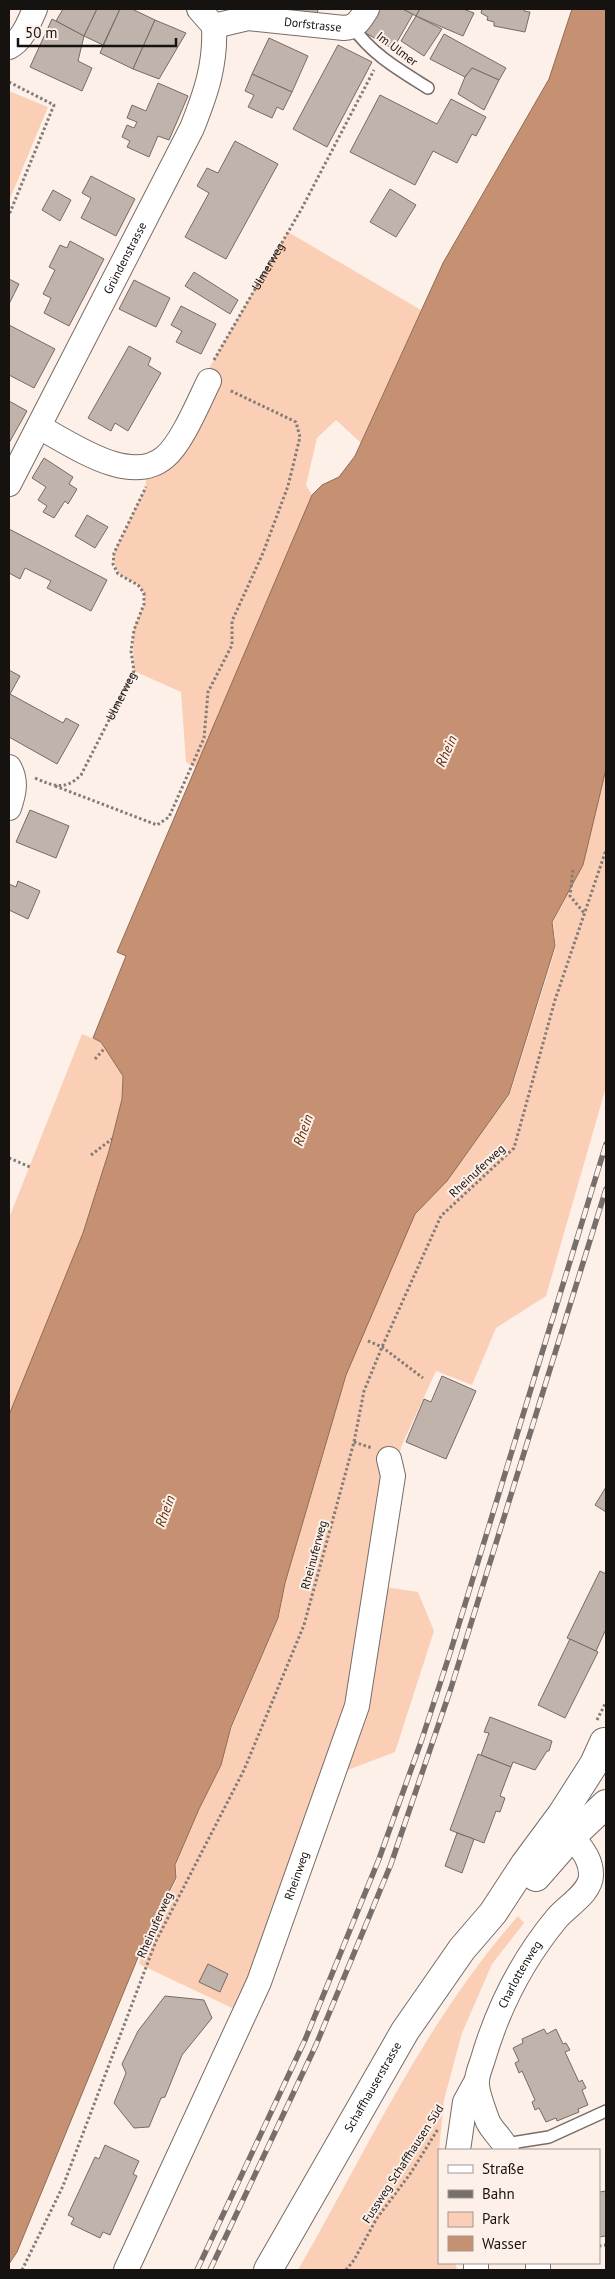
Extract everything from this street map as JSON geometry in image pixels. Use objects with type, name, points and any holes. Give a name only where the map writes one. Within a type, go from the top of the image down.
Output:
[{"type":"main road","name":"Schaffhauserstrasse","points":[[567,1826],[594,1764],[605,1744]]},
{"type":"main road","name":"Schaffhauserstrasse","points":[[268,2270],[405,2031],[462,1950],[493,1913],[525,1864],[567,1826],[606,1804]]},
{"type":"street","points":[[9,47],[16,44],[35,9]]},
{"type":"street","name":"Dorfstrasse","points":[[206,17],[248,18],[344,28],[360,18]]},
{"type":"street","name":"Gründenstrasse","points":[[9,484],[192,128],[205,96],[215,49],[206,17]]},
{"type":"street","points":[[39,427],[103,461],[125,468],[148,466],[165,458],[177,443],[209,381]]},
{"type":"street","points":[[9,767],[13,775],[14,793],[9,808]]},
{"type":"street","name":"Rheinweg","points":[[126,2270],[259,1982],[357,1706],[393,1476],[389,1459]]},
{"type":"street","name":"Charlottenweg","points":[[458,2149],[471,2092],[489,2041],[519,1972],[543,1936],[579,1897],[592,1875],[584,1852],[567,1826]]},
{"type":"street","points":[[471,2092],[488,2122],[506,2147]]},
{"type":"lane","name":"Im Ulmer","points":[[360,18],[361,40],[428,88]]},
{"type":"lane","points":[[506,2147],[549,2137],[606,2111]]},
{"type":"path","name":"Ulmerweg","points":[[209,381],[208,370],[302,208],[382,56]]},
{"type":"path","points":[[9,82],[54,105],[9,215]]},
{"type":"path","points":[[9,767],[157,825],[169,817],[204,738],[208,692],[232,645],[232,621],[263,553],[288,486],[300,437],[296,422],[209,381]]},
{"type":"path","name":"Ulmerweg","points":[[54,786],[73,782],[80,775],[134,671],[131,651],[134,630],[144,604],[144,593],[138,585],[118,574],[114,564],[114,553],[146,489],[148,466]]},
{"type":"path","name":"Rheinuferweg","points":[[22,2270],[63,2186],[156,1941],[244,1770],[304,1625],[354,1442],[364,1391],[382,1347],[441,1216],[514,1148],[555,1000],[586,914],[606,850]]},
{"type":"path","points":[[573,870],[570,896],[586,914]]},
{"type":"path","points":[[95,1059],[104,1048]]},
{"type":"path","points":[[91,1155],[112,1139]]},
{"type":"path","points":[[9,1158],[30,1167]]},
{"type":"path","points":[[368,1341],[382,1347],[423,1378]]},
{"type":"path","name":"Fussweg Schaffhausen Süd","points":[[346,2270],[354,2260],[377,2218],[410,2174],[452,2105],[471,2092]]},
{"type":"green space","points":[[9,91],[48,107],[9,201]]},
{"type":"green space","points":[[288,232],[421,310],[361,443],[336,420],[317,438],[306,485],[312,495],[196,768],[186,762],[181,692],[134,671],[134,631],[145,599],[141,588],[137,584],[117,571],[114,553],[145,489],[148,467],[165,458],[208,370]]},
{"type":"green space","points":[[606,769],[606,1087],[546,1296],[496,1328],[472,1385],[436,1371],[401,1447],[363,1706],[247,2015],[139,1964],[148,1933],[177,1879],[176,1865],[199,1809],[221,1765],[232,1727],[279,1617],[285,1583],[346,1375],[414,1214],[447,1180],[510,1094],[556,947],[553,922],[583,865]]},
{"type":"green space","points":[[82,1034],[101,1042],[123,1076],[122,1099],[109,1151],[83,1233],[9,1415],[9,1218]]},
{"type":"green space","points":[[385,1587],[418,1592],[434,1631],[395,1752],[345,1771]]},
{"type":"green space","points":[[518,1916],[524,1923],[492,1964],[462,2033],[444,2100],[438,2149],[438,2264],[455,2264],[457,2270],[298,2270],[399,2087],[454,1999],[485,1956]]},
{"type":"water","name":"Rhein","points":[[572,9],[606,9],[606,769],[583,865],[552,922],[555,946],[509,1094],[447,1181],[415,1214],[346,1375],[285,1583],[278,1618],[231,1727],[221,1765],[199,1809],[175,1865],[176,1878],[148,1933],[17,2252],[9,2264],[9,1415],[83,1233],[109,1151],[122,1099],[123,1076],[101,1042],[93,1038],[126,956],[117,952],[312,495],[322,485],[339,477],[355,456],[443,263],[549,79]]},
{"type":"building","points":[[63,9],[97,9],[84,36],[56,21]]},
{"type":"building","points":[[97,9],[120,9],[103,45],[84,36]]},
{"type":"building","points":[[120,9],[132,9],[155,20],[133,69],[100,53]]},
{"type":"building","points":[[280,9],[318,9],[317,16]]},
{"type":"building","points":[[377,9],[403,9],[413,14],[393,49],[364,32]]},
{"type":"building","points":[[403,9],[420,9],[416,16]]},
{"type":"building","points":[[420,9],[463,9],[474,13],[463,36],[416,16]]},
{"type":"building","points":[[482,9],[525,9],[524,11],[530,12],[525,32],[494,26],[494,22],[487,20],[488,17],[481,13]]},
{"type":"building","points":[[416,16],[442,29],[424,56],[401,41]]},
{"type":"building","points":[[52,19],[84,36],[78,61],[92,68],[82,91],[30,67]]},
{"type":"building","points":[[155,20],[186,33],[159,79],[133,69]]},
{"type":"building","points":[[444,34],[506,68],[499,80],[472,68],[465,77],[430,59]]},
{"type":"building","points":[[269,38],[308,56],[292,92],[252,74]]},
{"type":"building","points":[[338,45],[372,62],[327,147],[293,129]]},
{"type":"building","points":[[472,68],[499,80],[484,110],[458,94],[465,77]]},
{"type":"building","points":[[252,74],[292,92],[283,110],[277,107],[272,118],[248,107],[254,95],[245,91]]},
{"type":"building","points":[[158,83],[188,96],[169,140],[158,136],[149,157],[127,147],[130,141],[122,137],[127,125],[134,128],[137,122],[127,118],[132,105],[146,111]]},
{"type":"building","points":[[380,95],[437,124],[451,99],[486,117],[476,136],[472,134],[457,163],[433,151],[415,185],[350,152]]},
{"type":"building","points":[[235,141],[278,164],[226,259],[185,237],[209,193],[197,186],[207,168],[218,173]]},
{"type":"building","points":[[91,176],[135,199],[116,236],[81,218],[91,198],[82,193]]},
{"type":"building","points":[[390,189],[416,205],[396,237],[370,222]]},
{"type":"building","points":[[53,190],[71,200],[60,221],[42,210]]},
{"type":"building","points":[[70,241],[104,259],[69,326],[44,313],[51,298],[43,294],[55,270],[49,267],[60,245],[67,248]]},
{"type":"building","points":[[194,272],[238,300],[230,314],[185,286]]},
{"type":"building","points":[[9,279],[19,284],[9,304]]},
{"type":"building","points":[[134,280],[170,298],[156,327],[119,309]]},
{"type":"building","points":[[181,306],[216,324],[201,354],[176,342],[182,331],[171,325]]},
{"type":"building","points":[[9,325],[55,349],[34,388],[9,375]]},
{"type":"building","points":[[129,346],[151,358],[148,365],[161,373],[128,431],[115,423],[111,431],[88,418]]},
{"type":"building","points":[[9,401],[27,411],[9,443]]},
{"type":"building","points":[[44,458],[73,477],[69,484],[77,489],[68,504],[65,501],[54,518],[43,512],[47,506],[38,500],[46,487],[32,478]]},
{"type":"building","points":[[87,515],[108,527],[95,548],[75,536]]},
{"type":"building","points":[[9,529],[107,580],[91,611],[47,588],[51,581],[25,568],[20,579],[9,573]]},
{"type":"building","points":[[9,670],[20,676],[10,694],[63,723],[66,718],[79,725],[57,764],[9,737]]},
{"type":"building","points":[[30,810],[69,826],[56,858],[16,842]]},
{"type":"building","points":[[18,881],[40,891],[28,919],[9,910],[9,884],[16,887]]},
{"type":"building","points":[[442,1376],[476,1391],[446,1459],[406,1442],[424,1399],[431,1402]]},
{"type":"building","points":[[606,1487],[606,1512],[595,1505]]},
{"type":"building","points":[[600,1571],[606,1574],[606,1629],[596,1651],[567,1638]]},
{"type":"building","points":[[570,1639],[598,1652],[565,1718],[538,1705]]},
{"type":"building","points":[[490,1717],[552,1741],[549,1751],[547,1751],[535,1770],[513,1762],[511,1767],[481,1755],[489,1733],[484,1732]]},
{"type":"building","points":[[478,1754],[511,1767],[500,1796],[505,1798],[500,1812],[496,1811],[484,1843],[450,1830]]},
{"type":"building","points":[[457,1833],[474,1839],[462,1873],[445,1866]]},
{"type":"building","points":[[208,1964],[228,1974],[220,1992],[199,1982]]},
{"type":"building","points":[[165,1996],[204,2000],[212,2018],[182,2055],[165,2097],[161,2098],[149,2127],[134,2128],[114,2103],[126,2073],[122,2064],[138,2031]]},
{"type":"building","points":[[544,2029],[547,2034],[556,2029],[563,2044],[566,2043],[570,2050],[565,2052],[579,2082],[582,2080],[586,2088],[582,2090],[588,2105],[578,2109],[579,2112],[557,2121],[556,2118],[546,2122],[539,2108],[535,2110],[532,2102],[535,2100],[522,2071],[519,2073],[515,2063],[519,2061],[513,2048],[523,2043],[522,2039]]},
{"type":"building","points":[[105,2145],[139,2161],[133,2174],[137,2176],[110,2235],[103,2232],[100,2238],[71,2224],[74,2218],[68,2215],[95,2157],[99,2159]]},
{"type":"building","points":[[606,2191],[606,2236],[600,2237],[600,2192]]},
{"type":"railway","points":[[197,2270],[305,2040],[379,1859],[422,1739],[451,1650],[606,1144]]},
{"type":"railway","points":[[210,2270],[316,2045],[391,1864],[451,1688],[606,1189]]}]
